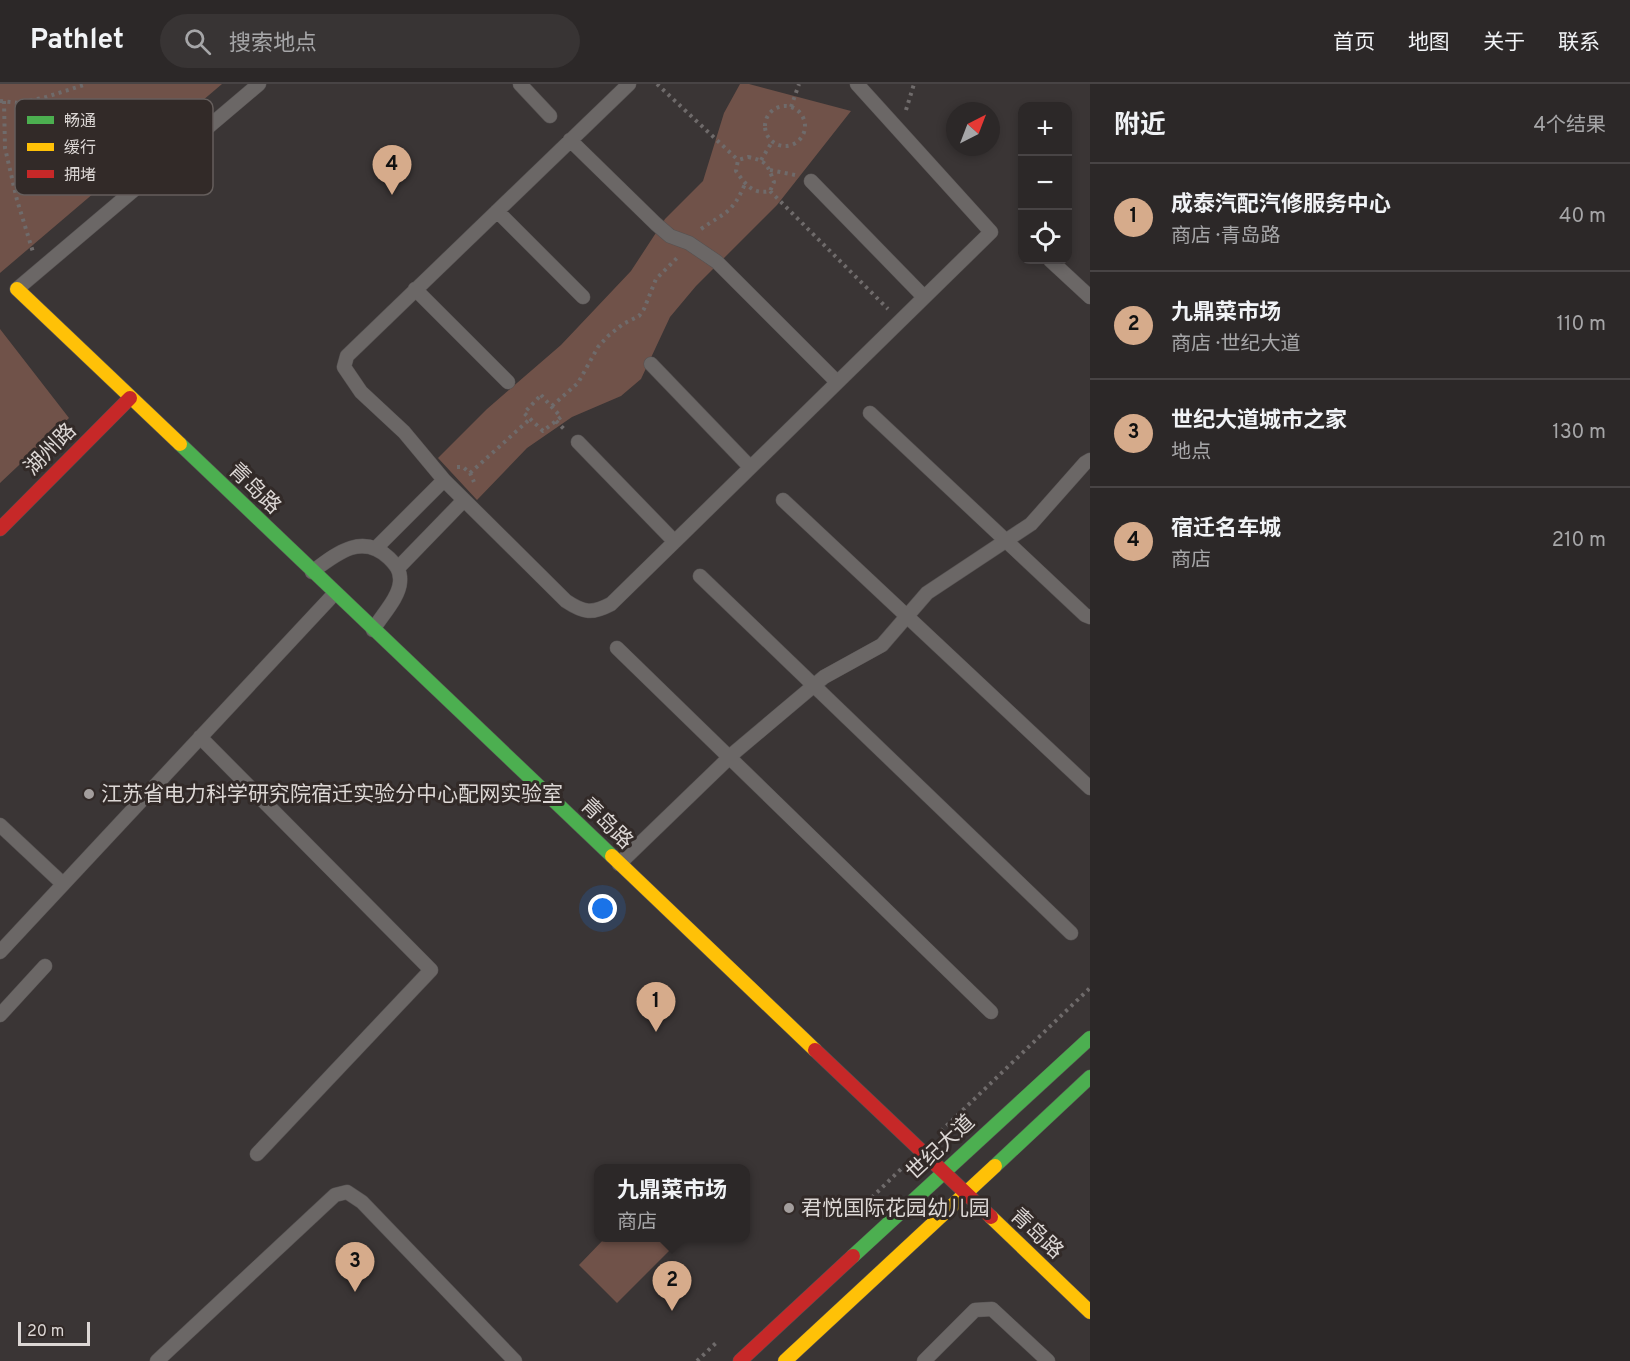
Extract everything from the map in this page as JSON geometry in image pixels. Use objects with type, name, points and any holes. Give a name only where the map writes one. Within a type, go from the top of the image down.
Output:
[{"type":"street","name":"青岛路","points":[[17,290],[1090,1312]]},
{"type":"street","name":"湖州路","points":[[0,530],[130,398]]},
{"type":"street","name":"世纪大道","points":[[740,1361],[1090,1038]]},
{"type":"street","points":[[785,1361],[1090,1077]]},
{"type":"lane","points":[[213,123],[259,84]]},
{"type":"lane","points":[[520,84],[550,116]]},
{"type":"lane","points":[[629,84],[347,356],[344,368],[361,392],[404,432],[444,480],[566,601],[593,612],[610,604],[991,232],[857,84]]},
{"type":"lane","points":[[570,140],[670,236],[689,243],[717,262],[837,382]]},
{"type":"lane","points":[[811,182],[924,297]]},
{"type":"lane","points":[[17,290],[128,195]]},
{"type":"lane","points":[[497,211],[583,297]]},
{"type":"lane","points":[[1054,264],[1090,297]]},
{"type":"lane","points":[[415,289],[508,381]]},
{"type":"lane","points":[[651,364],[750,467]]},
{"type":"lane","points":[[870,413],[1085,615],[1090,617]]},
{"type":"lane","points":[[578,442],[674,541]]},
{"type":"lane","points":[[619,864],[729,757],[814,685],[824,677],[882,645],[927,593],[1031,524],[1090,460]]},
{"type":"lane","points":[[376,548],[444,480]]},
{"type":"lane","points":[[398,568],[464,500]]},
{"type":"lane","points":[[783,500],[1090,788]]},
{"type":"lane","points":[[312,572],[338,553],[365,545],[379,549],[398,568],[400,582],[395,596],[373,630]]},
{"type":"lane","points":[[700,576],[1071,933]]},
{"type":"lane","points":[[0,952],[335,593]]},
{"type":"lane","points":[[617,648],[991,1012]]},
{"type":"lane","points":[[200,737],[431,970],[257,1154]]},
{"type":"lane","points":[[0,825],[63,884]]},
{"type":"lane","points":[[0,1015],[45,966]]},
{"type":"lane","points":[[157,1361],[335,1195],[347,1192],[362,1202],[514,1361]]},
{"type":"lane","points":[[924,1361],[975,1310],[992,1309],[1048,1361]]},
{"type":"path","points":[[37,99],[87,84]]},
{"type":"path","points":[[657,84],[738,160]]},
{"type":"path","points":[[791,107],[799,84]]},
{"type":"path","points":[[900,131],[914,84]]},
{"type":"path","points":[[2,101],[5,148],[15,191]]},
{"type":"path","points":[[777,107],[791,107],[797,110],[805,120],[806,127],[801,139],[791,146],[778,146],[772,142],[765,130],[767,116],[777,107]]},
{"type":"path","points":[[761,160],[772,142]]},
{"type":"path","points":[[738,160],[748,157],[761,160],[768,165],[774,182],[770,190]]},
{"type":"path","points":[[738,160],[736,171],[745,184],[756,191],[770,190],[900,321]]},
{"type":"path","points":[[770,170],[794,174],[811,182]]},
{"type":"path","points":[[552,406],[578,383],[598,347],[608,336],[623,324],[639,316],[656,279],[702,228],[729,212],[737,202],[745,184]]},
{"type":"path","points":[[16,195],[39,271]]},
{"type":"path","points":[[541,395],[552,406],[561,417],[543,431],[524,413],[541,395]]},
{"type":"path","points":[[470,473],[530,419]]},
{"type":"path","points":[[856,1212],[1090,988]]},
{"type":"path","points":[[697,1361],[722,1337]]},
{"type":"shaded area","points":[[0,84],[222,84],[204,99],[15,99],[15,195],[92,195],[0,273]]},
{"type":"shaded area","points":[[740,84],[749,84],[851,111],[777,205],[696,286],[670,317],[641,379],[621,396],[572,417],[527,448],[477,500],[438,458],[487,409],[561,345],[631,271],[665,219],[703,181],[724,113]]},
{"type":"shaded area","points":[[0,329],[69,418],[0,483]]},
{"type":"shaded area","points":[[601,1242],[678,1242],[617,1303],[579,1265]]},
{"type":"traffic: fast","points":[[180,444],[612,856]]},
{"type":"traffic: fast","points":[[853,1256],[1090,1038]]},
{"type":"traffic: fast","points":[[995,1166],[1090,1077]]},
{"type":"traffic: slow","points":[[17,289],[180,444]]},
{"type":"traffic: slow","points":[[612,856],[815,1050]]},
{"type":"traffic: slow","points":[[785,1361],[995,1166]]},
{"type":"traffic: slow","points":[[991,1217],[1090,1312]]},
{"type":"traffic: jam","points":[[0,529],[130,398]]},
{"type":"traffic: jam","points":[[815,1050],[991,1217]]},
{"type":"traffic: jam","points":[[740,1361],[853,1256]]},
{"type":"place","name":"宿迁名车城","points":[[392,195]]},
{"type":"place","name":"江苏省电力科学研究院宿迁实验分中心配网实验室","points":[[89,794]]},
{"type":"place","name":"成泰汽配汽修服务中心","points":[[656,1032]]},
{"type":"place","name":"君悦国际花园幼儿园","points":[[789,1208]]},
{"type":"place","name":"世纪大道城市之家","points":[[355,1292]]},
{"type":"place","name":"九鼎菜市场","points":[[672,1311]]}]
